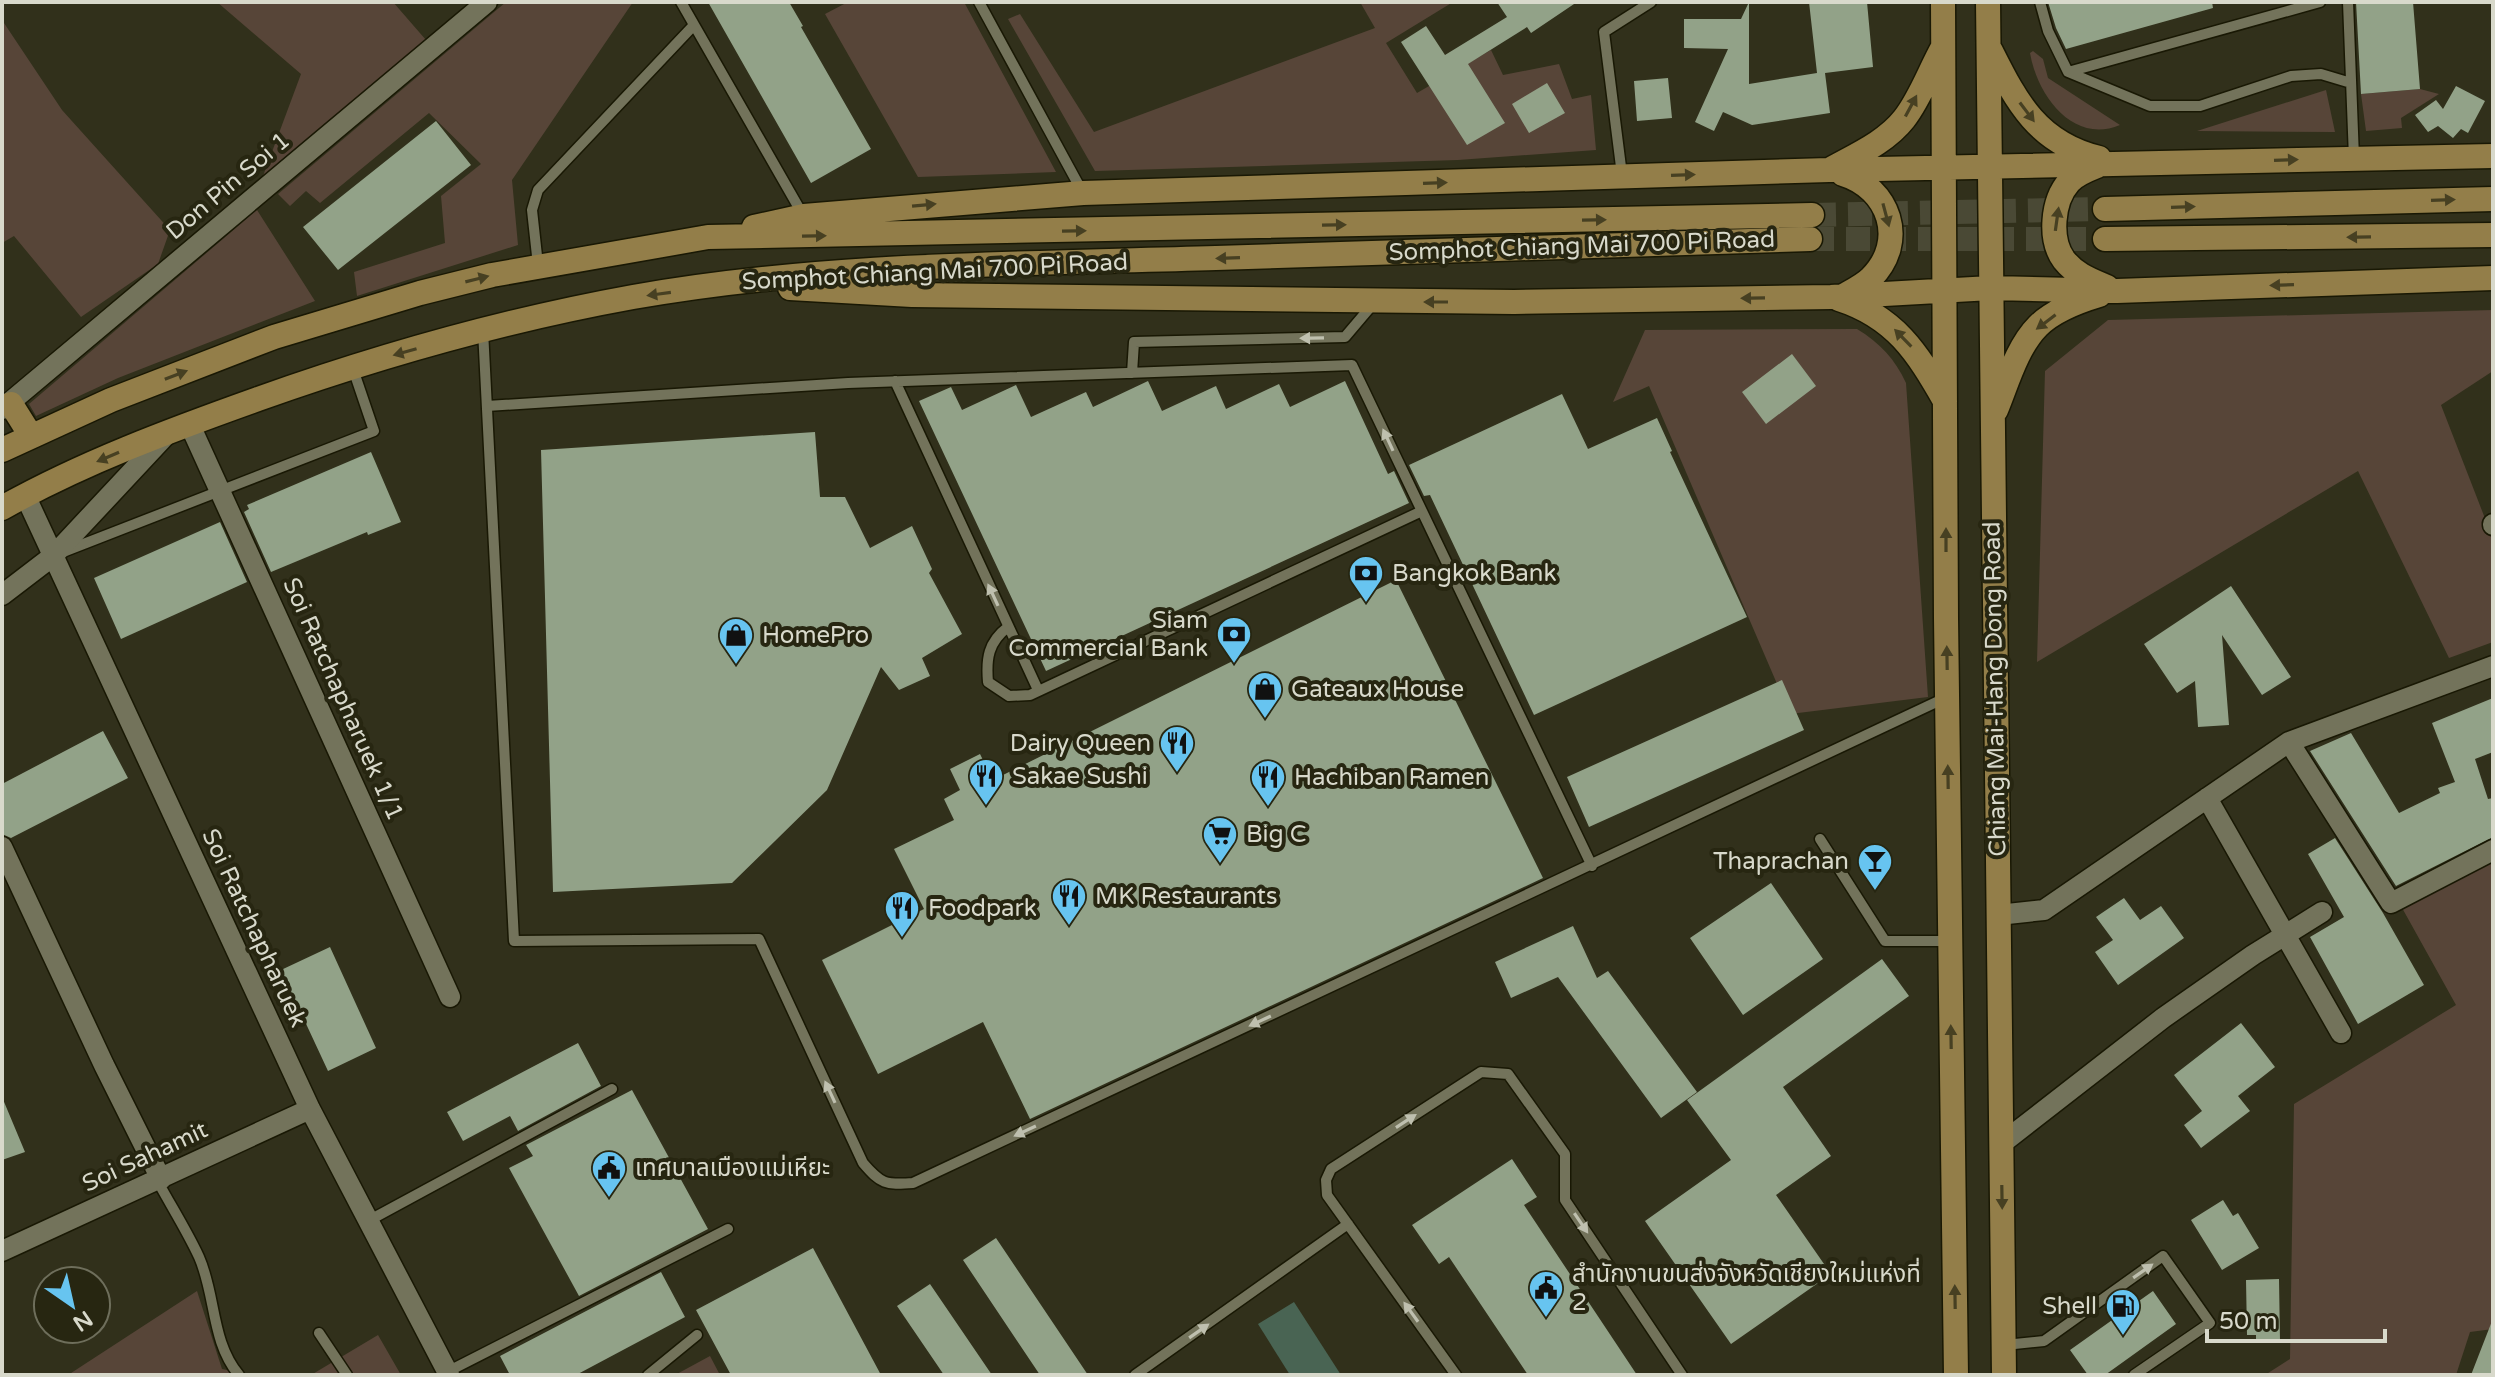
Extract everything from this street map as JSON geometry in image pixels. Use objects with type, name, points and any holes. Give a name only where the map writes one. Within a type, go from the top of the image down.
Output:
[{"type":"main road","name":"Chiang Mai-Hang Dong Road","points":[[1943,2],[1947,697],[1956,1375]]},
{"type":"main road","name":"Chiang Mai-Hang Dong Road","points":[[1988,2],[2004,1375]]},
{"type":"main road","points":[[1829,170],[1892,131],[1905,117],[1944,44]]},
{"type":"main road","points":[[1988,45],[2029,118],[2063,145],[2113,164]]},
{"type":"main road","points":[[708,237],[804,216],[1083,193],[1829,170],[1946,170],[2493,156]]},
{"type":"main road","points":[[2113,164],[2083,172],[2070,182],[2061,195],[2055,216],[2054,238],[2063,259],[2082,277],[2117,291]]},
{"type":"main road","points":[[1829,170],[1858,179],[1871,188],[1883,202],[1890,232],[1883,261],[1869,280],[1837,296]]},
{"type":"main road","points":[[2105,209],[2493,199]]},
{"type":"main road","name":"Somphot Chiang Mai 700 Pi Road","points":[[2,450],[111,400],[274,337],[420,293],[538,265],[708,237],[1811,227],[928,267],[736,283],[633,297],[483,330],[352,367],[179,427],[2,508]]},
{"type":"main road","points":[[2105,239],[2493,235]]},
{"type":"main road","points":[[736,283],[912,295],[1374,303],[1837,296],[1991,288],[2117,291],[2493,278]]},
{"type":"main road","points":[[1992,419],[2023,348],[2038,325],[2078,302],[2117,291]]},
{"type":"main road","points":[[1837,296],[1868,310],[1898,332],[1946,403]]},
{"type":"main road","points":[[6,406],[31,436]]},
{"type":"street","name":"Don Pin Soi 1","points":[[6,406],[487,2]]},
{"type":"street","name":"Soi Ratchapharuek 1/1","points":[[179,427],[221,492],[450,997]]},
{"type":"street","points":[[2,595],[53,556],[179,427]]},
{"type":"street","name":"Soi Ratchapharuek","points":[[25,495],[310,1109],[446,1374]]},
{"type":"street","points":[[1998,915],[2044,910],[2289,742],[2493,666]]},
{"type":"street","points":[[2289,742],[2391,903],[2493,850]]},
{"type":"street","points":[[2207,798],[2341,1033]]},
{"type":"street","points":[[2,847],[159,1180]]},
{"type":"street","points":[[2001,1144],[2163,1018],[2322,912]]},
{"type":"street","name":"Soi Sahamit","points":[[2,1251],[310,1109]]},
{"type":"lane","points":[[681,2],[804,216]]},
{"type":"lane","points":[[979,2],[1083,193]]},
{"type":"lane","points":[[1622,177],[1604,32],[1651,2]]},
{"type":"lane","points":[[2040,2],[2048,31],[2068,72],[2150,106],[2200,106],[2291,76],[2321,74],[2351,83]]},
{"type":"lane","points":[[2068,72],[2320,2]]},
{"type":"lane","points":[[2348,2],[2354,158]]},
{"type":"lane","points":[[538,265],[532,210],[538,190],[694,25]]},
{"type":"lane","points":[[1132,373],[1134,342],[1345,337],[1374,303]]},
{"type":"lane","points":[[483,330],[514,941],[759,939],[863,1163],[878,1181],[892,1185],[913,1183],[1947,697]]},
{"type":"lane","points":[[487,406],[895,381],[1352,365],[1592,866]]},
{"type":"lane","points":[[53,556],[374,431],[352,367]]},
{"type":"lane","points":[[895,381],[1038,690]]},
{"type":"lane","points":[[1008,627],[999,634],[986,657],[988,682],[1009,696],[1030,695],[1422,511]]},
{"type":"lane","points":[[1820,839],[1885,941],[1950,941]]},
{"type":"lane","points":[[1456,1375],[1327,1195],[1326,1180],[1331,1169],[1481,1072],[1508,1074],[1565,1154],[1565,1200],[1682,1375]]},
{"type":"lane","points":[[368,1221],[612,1089]]},
{"type":"lane","points":[[159,1180],[200,1259],[217,1329],[235,1373]]},
{"type":"lane","points":[[1135,1375],[1348,1224]]},
{"type":"lane","points":[[446,1374],[728,1229]]},
{"type":"lane","points":[[2003,1345],[2044,1341],[2163,1256],[2210,1323],[2134,1375]]},
{"type":"lane","points":[[319,1333],[347,1375]]},
{"type":"lane","points":[[648,1375],[697,1335]]},
{"type":"shaded area","points":[[217,2],[393,2],[426,40],[263,176],[301,74]]},
{"type":"shaded area","points":[[506,2],[633,2],[512,180],[518,245],[357,296],[354,272],[445,243],[441,196],[481,164],[429,113],[320,203],[306,191],[290,206],[278,194]]},
{"type":"shaded area","points":[[848,2],[964,2],[1056,172],[918,177],[825,14]]},
{"type":"shaded area","points":[[1360,2],[1453,2],[1386,43],[1417,93],[1491,50],[1503,75],[1559,64],[1572,99],[1591,95],[1596,150],[1458,160],[1095,171],[1008,19],[1020,14],[1094,132],[1375,28]]},
{"type":"shaded area","points":[[2,20],[62,110],[170,230],[158,264],[81,317],[14,236],[2,243]]},
{"type":"shaded area","points":[[2033,51],[2043,59],[2048,78],[2120,125],[2103,129],[2087,128],[2060,112],[2040,85],[2030,53]]},
{"type":"shaded area","points":[[2420,89],[2439,94],[2401,118],[2402,128],[2366,131],[2361,94]]},
{"type":"shaded area","points":[[2326,90],[2335,132],[2197,131]]},
{"type":"shaded area","points":[[257,210],[315,301],[118,378],[36,416],[29,404]]},
{"type":"shaded area","points":[[2493,310],[2493,371],[2441,405],[2493,539],[2493,642],[2449,658],[2358,471],[2037,662],[2045,371],[2108,320]]},
{"type":"shaded area","points":[[1857,329],[1886,352],[1906,383],[1928,697],[1790,714],[1649,386],[1613,402],[1645,330]]},
{"type":"shaded area","points":[[2493,858],[2493,1329],[2470,1332],[2456,1375],[2265,1375],[2290,1359],[2294,1104],[2456,1005],[2401,906]]},
{"type":"shaded area","points":[[197,1291],[222,1369],[251,1375],[68,1375]]},
{"type":"shaded area","points":[[1294,1302],[1341,1375],[1290,1375],[1258,1324]]},
{"type":"shaded area","points":[[378,1335],[401,1375],[311,1375]]},
{"type":"shaded area","points":[[710,1356],[720,1375],[675,1375]]},
{"type":"building","points":[[708,2],[789,2],[871,149],[811,183]]},
{"type":"building","points":[[1497,2],[1577,2],[1531,33],[1527,27],[1468,64],[1505,123],[1467,145],[1401,42],[1426,26],[1445,55],[1507,17]]},
{"type":"building","points":[[1749,2],[1749,84],[1817,73],[1809,2],[1867,2],[1873,67],[1825,73],[1830,113],[1752,125],[1723,112],[1714,131],[1695,122],[1728,49],[1684,48],[1684,19],[1741,19]]},
{"type":"building","points":[[2048,2],[2212,2],[2213,8],[2066,49]]},
{"type":"building","points":[[2356,2],[2413,2],[2420,89],[2361,94]]},
{"type":"building","points":[[1668,78],[1672,118],[1637,121],[1634,81]]},
{"type":"building","points":[[1547,83],[1565,113],[1529,133],[1512,104]]},
{"type":"building","points":[[2456,86],[2485,101],[2468,133],[2461,129],[2453,138],[2438,126],[2428,132],[2415,115],[2436,100],[2443,109]]},
{"type":"building","points":[[436,121],[471,165],[338,270],[303,227]]},
{"type":"building","points":[[1792,354],[1816,386],[1766,424],[1742,392]]},
{"type":"building","points":[[1148,381],[1162,411],[1216,386],[1226,409],[1279,384],[1290,407],[1345,381],[1388,474],[1394,471],[1409,503],[1046,671],[919,401],[951,387],[962,410],[1016,385],[1031,417],[1086,392],[1093,407]]},
{"type":"building","points":[[1562,394],[1588,449],[1657,418],[1747,617],[1534,715],[1430,495],[1424,496],[1409,465]]},
{"type":"building","name":"HomePro","points":[[815,432],[820,497],[845,497],[870,548],[912,526],[932,569],[929,573],[962,634],[922,658],[930,676],[899,690],[881,667],[827,790],[732,883],[553,892],[541,450]]},
{"type":"building","points":[[371,452],[401,522],[368,535],[367,532],[271,572],[244,512],[249,509],[247,505]]},
{"type":"building","points":[[220,522],[247,582],[121,639],[94,578]]},
{"type":"building","name":"Big C","points":[[1396,580],[1543,878],[1030,1119],[983,1022],[878,1074],[822,960],[924,909],[894,849],[954,820],[944,799],[960,790],[950,769],[980,754],[993,780]]},
{"type":"building","points":[[2231,586],[2291,677],[2262,695],[2222,635],[2229,725],[2198,727],[2195,681],[2177,693],[2144,644]]},
{"type":"building","points":[[1782,680],[1804,730],[1589,827],[1567,777]]},
{"type":"building","points":[[2493,698],[2493,752],[2475,759],[2488,799],[2493,798],[2493,837],[2396,886],[2310,751],[2351,733],[2399,813],[2440,793],[2438,788],[2455,782],[2432,723]]},
{"type":"building","points":[[103,731],[128,778],[11,838],[2,834],[2,784]]},
{"type":"building","points":[[2335,838],[2424,985],[2358,1024],[2310,937],[2344,917],[2308,854]]},
{"type":"building","points":[[1771,883],[1823,959],[1743,1015],[1690,938]]},
{"type":"building","points":[[2124,898],[2140,920],[2161,906],[2184,938],[2118,985],[2095,952],[2113,940],[2096,917]]},
{"type":"building","points":[[1573,926],[1597,978],[1608,971],[1697,1092],[1661,1118],[1558,977],[1511,998],[1495,962]]},
{"type":"building","points":[[330,947],[376,1048],[328,1071],[281,970]]},
{"type":"building","points":[[1882,959],[1909,996],[1783,1087],[1831,1156],[1776,1195],[1831,1274],[1731,1344],[1645,1221],[1731,1160],[1687,1100]]},
{"type":"building","points":[[2241,1023],[2275,1067],[2238,1096],[2250,1111],[2201,1148],[2184,1125],[2202,1111],[2174,1075]]},
{"type":"building","points":[[578,1043],[601,1086],[518,1131],[510,1116],[463,1141],[447,1112]]},
{"type":"building","name":"เทศบาลเมืองแม่เหียะ","points":[[632,1090],[708,1229],[579,1296],[509,1168],[533,1156],[526,1145]]},
{"type":"building","points":[[2,1097],[25,1152],[2,1160]]},
{"type":"building","name":"สำนักงานขนส่งจังหวัดเชียงใหม่แห่งที่ 2","points":[[1512,1159],[1537,1197],[1524,1205],[1637,1375],[1528,1375],[1449,1257],[1439,1264],[1412,1225]]},
{"type":"building","points":[[2223,1200],[2233,1216],[2238,1213],[2259,1248],[2222,1270],[2191,1220]]},
{"type":"building","points":[[996,1238],[1088,1375],[1040,1375],[963,1260]]},
{"type":"building","points":[[813,1248],[881,1375],[731,1375],[696,1310]]},
{"type":"building","points":[[661,1272],[685,1317],[576,1375],[510,1375],[500,1356]]},
{"type":"building","points":[[2279,1279],[2280,1341],[2256,1342],[2256,1335],[2247,1335],[2246,1280]]},
{"type":"building","points":[[930,1284],[992,1375],[944,1375],[897,1306]]},
{"type":"building","name":"Shell","points":[[2153,1291],[2176,1324],[2105,1375],[2088,1375],[2070,1350]]},
{"type":"building","points":[[2492,1321],[2493,1375],[2471,1375]]},
{"type":"tunnel","points":[[1812,215],[2105,209]]},
{"type":"tunnel","points":[[1810,239],[2105,239]]},
{"type":"place","name":"Bangkok Bank","points":[[1366,604]]},
{"type":"place","name":"Siam Commercial Bank","points":[[1234,665]]},
{"type":"place","name":"HomePro","points":[[736,666]]},
{"type":"place","name":"Gateaux House","points":[[1265,720]]},
{"type":"place","name":"Dairy Queen","points":[[1177,774]]},
{"type":"place","name":"Sakae Sushi","points":[[986,807]]},
{"type":"place","name":"Hachiban Ramen","points":[[1268,808]]},
{"type":"place","name":"Big C","points":[[1220,865]]},
{"type":"place","name":"Thaprachan","points":[[1875,892]]},
{"type":"place","name":"MK Restaurants","points":[[1069,927]]},
{"type":"place","name":"Foodpark","points":[[902,939]]},
{"type":"place","name":"เทศบาลเมืองแม่เหียะ","points":[[609,1199]]},
{"type":"place","name":"สำนักงานขนส่งจังหวัดเชียงใหม่แห่งที่ 2","points":[[1546,1319]]},
{"type":"place","name":"Shell","points":[[2123,1337]]}]
